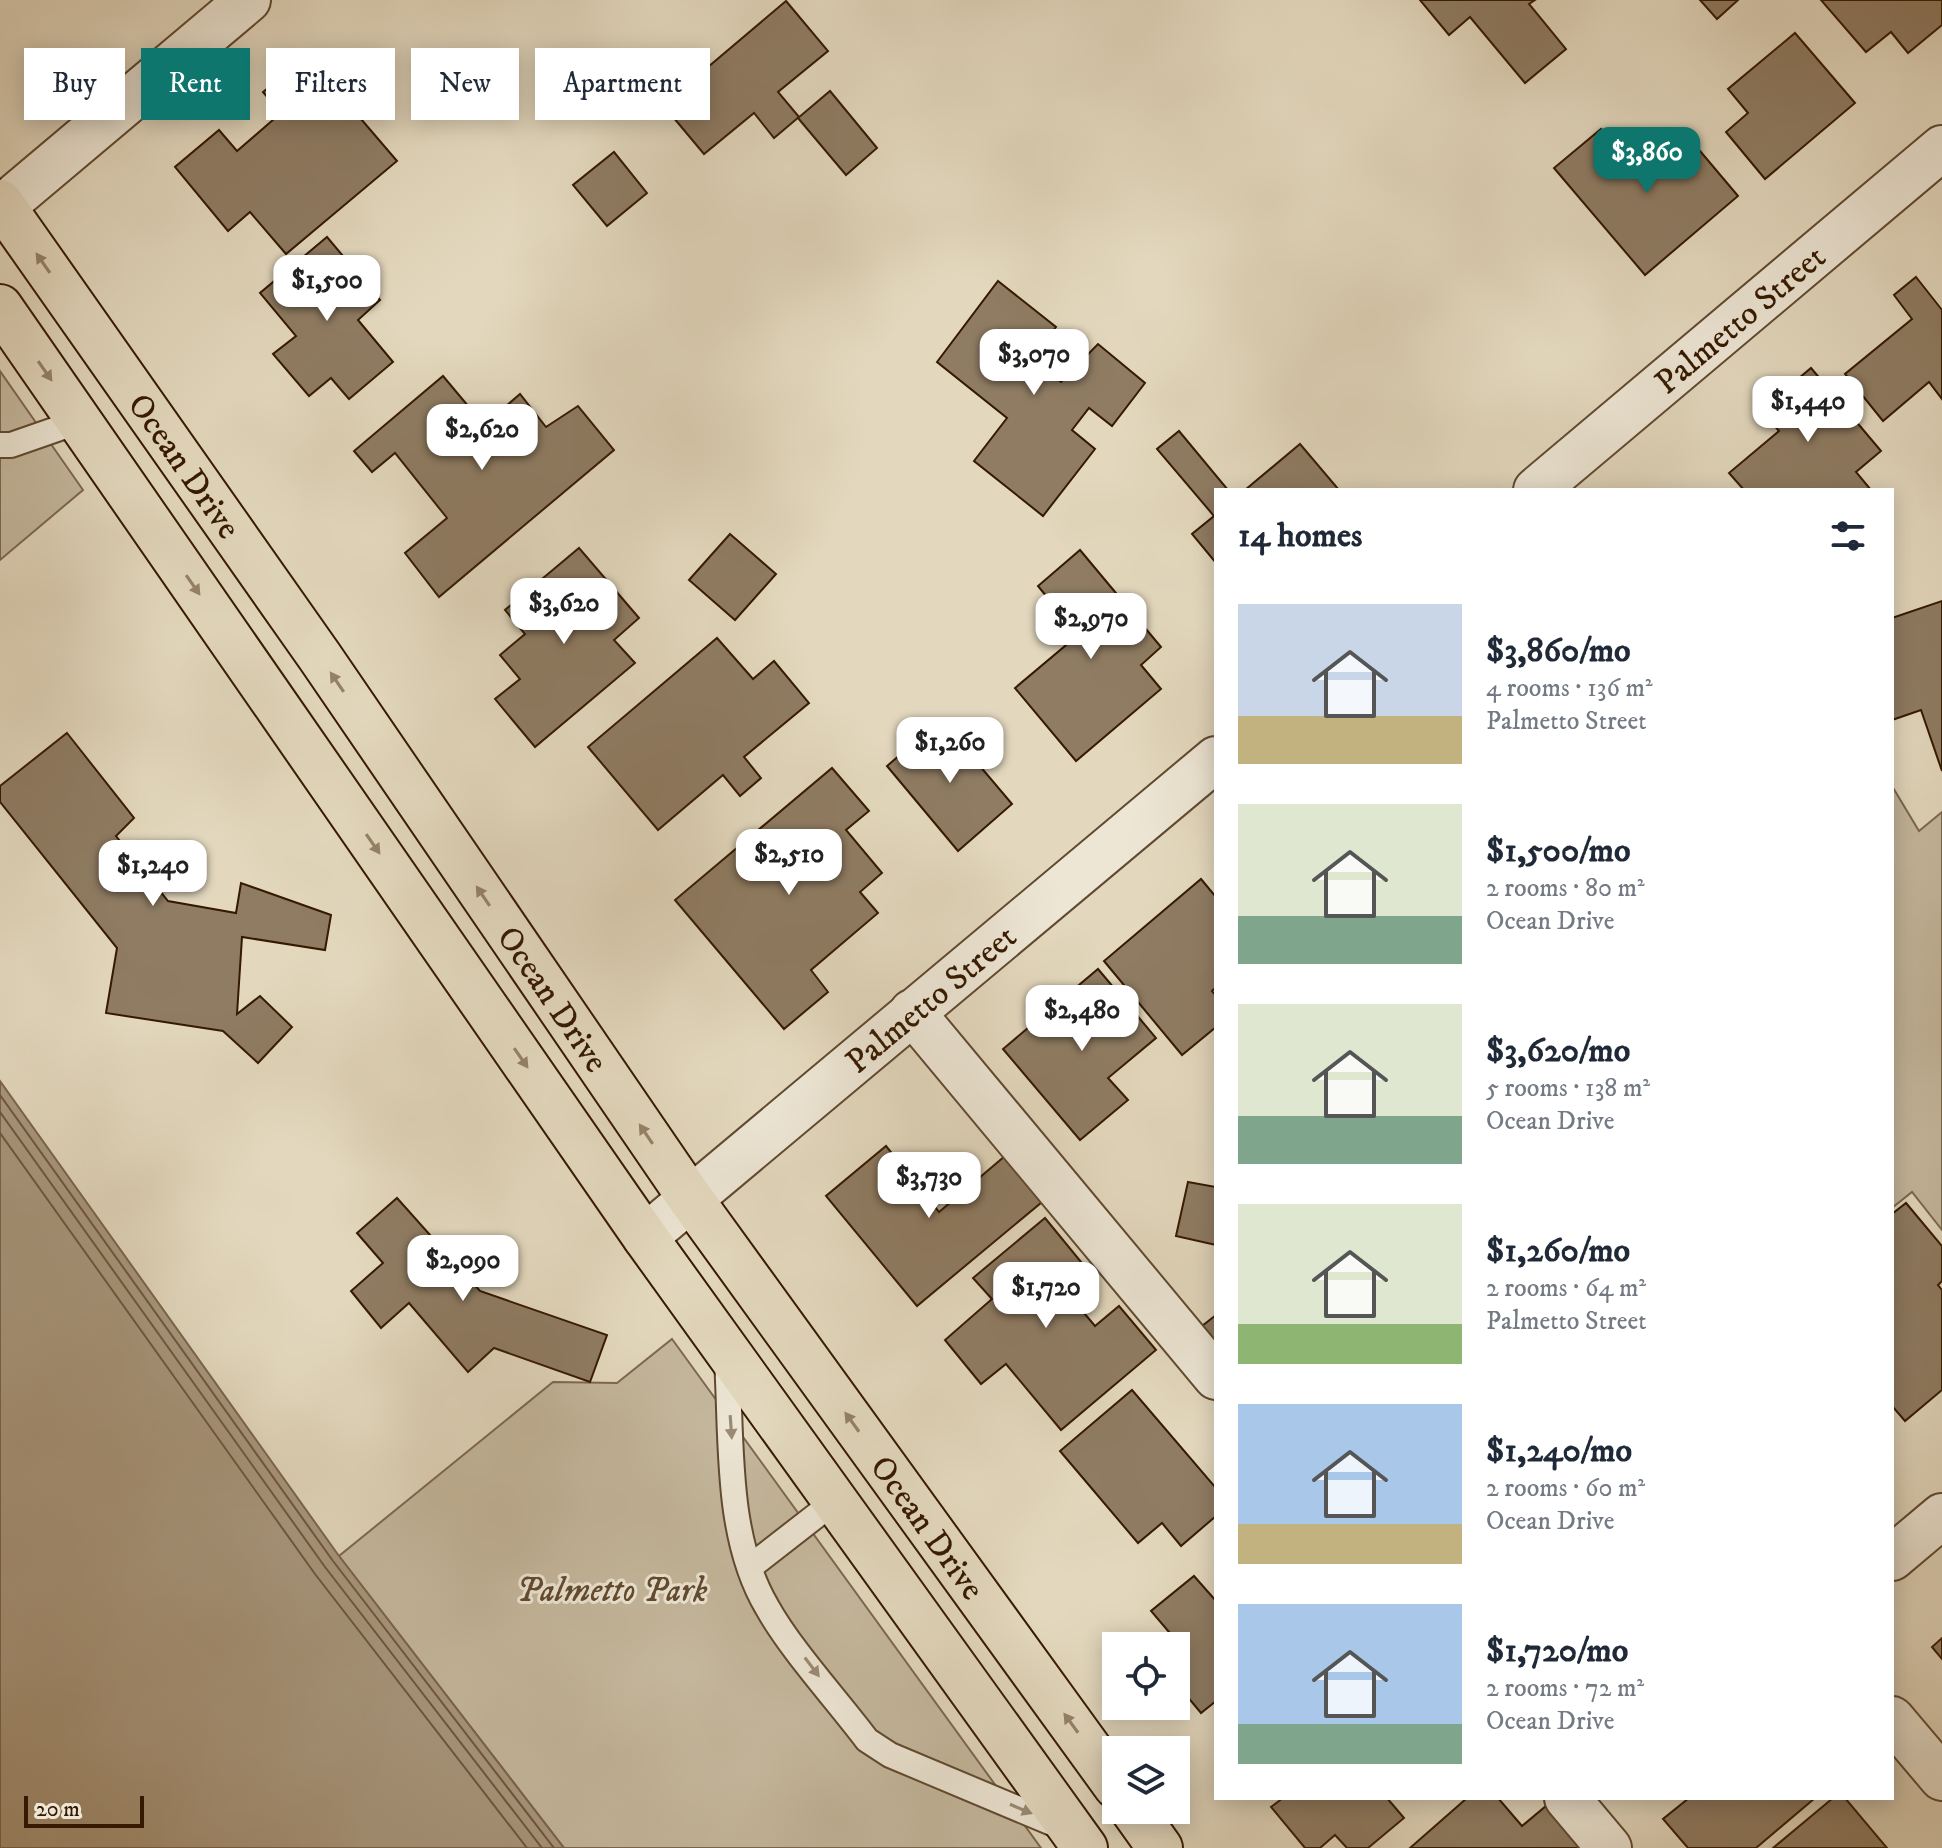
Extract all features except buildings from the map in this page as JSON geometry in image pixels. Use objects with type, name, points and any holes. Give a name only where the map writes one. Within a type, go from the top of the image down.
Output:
[{"type":"main road","name":"Ocean Drive","points":[[1,206],[217,511],[690,1198],[1102,1767]]},
{"type":"main road","name":"Ocean Drive","points":[[0,307],[645,1237],[1078,1839]]},
{"type":"main road","points":[[167,548],[217,511]]},
{"type":"main road","points":[[342,800],[392,763]]},
{"type":"main road","points":[[479,997],[528,962]]},
{"type":"main road","points":[[861,1538],[911,1502]]},
{"type":"main road","points":[[1143,1824],[1160,1848]]},
{"type":"street","points":[[1,206],[248,0]]},
{"type":"street","name":"Palmetto Street","points":[[1538,488],[1942,148]]},
{"type":"street","name":"Palmetto Street","points":[[645,1237],[1214,761]]},
{"type":"street","points":[[912,1012],[1214,1375]]},
{"type":"street","points":[[1894,1556],[1942,1516]]},
{"type":"street","points":[[1894,1721],[1942,1778]]},
{"type":"street","points":[[1569,1800],[1609,1848]]},
{"type":"lane","points":[[0,445],[11,445],[80,421]]},
{"type":"lane","points":[[726,1350],[738,1522],[750,1567],[767,1607],[867,1740],[890,1755],[1078,1839]]},
{"type":"lane","points":[[750,1567],[835,1501]]},
{"type":"green space","points":[[0,371],[83,490],[0,560]]},
{"type":"green space","points":[[1894,789],[1919,831],[1942,812],[1942,1230],[1912,1192],[1894,1206]]},
{"type":"green space","name":"Palmetto Park","points":[[672,1339],[1041,1848],[564,1848],[339,1556],[553,1382],[617,1383]]},
{"type":"water","points":[[0,1081],[339,1556],[564,1848],[0,1848]]}]
